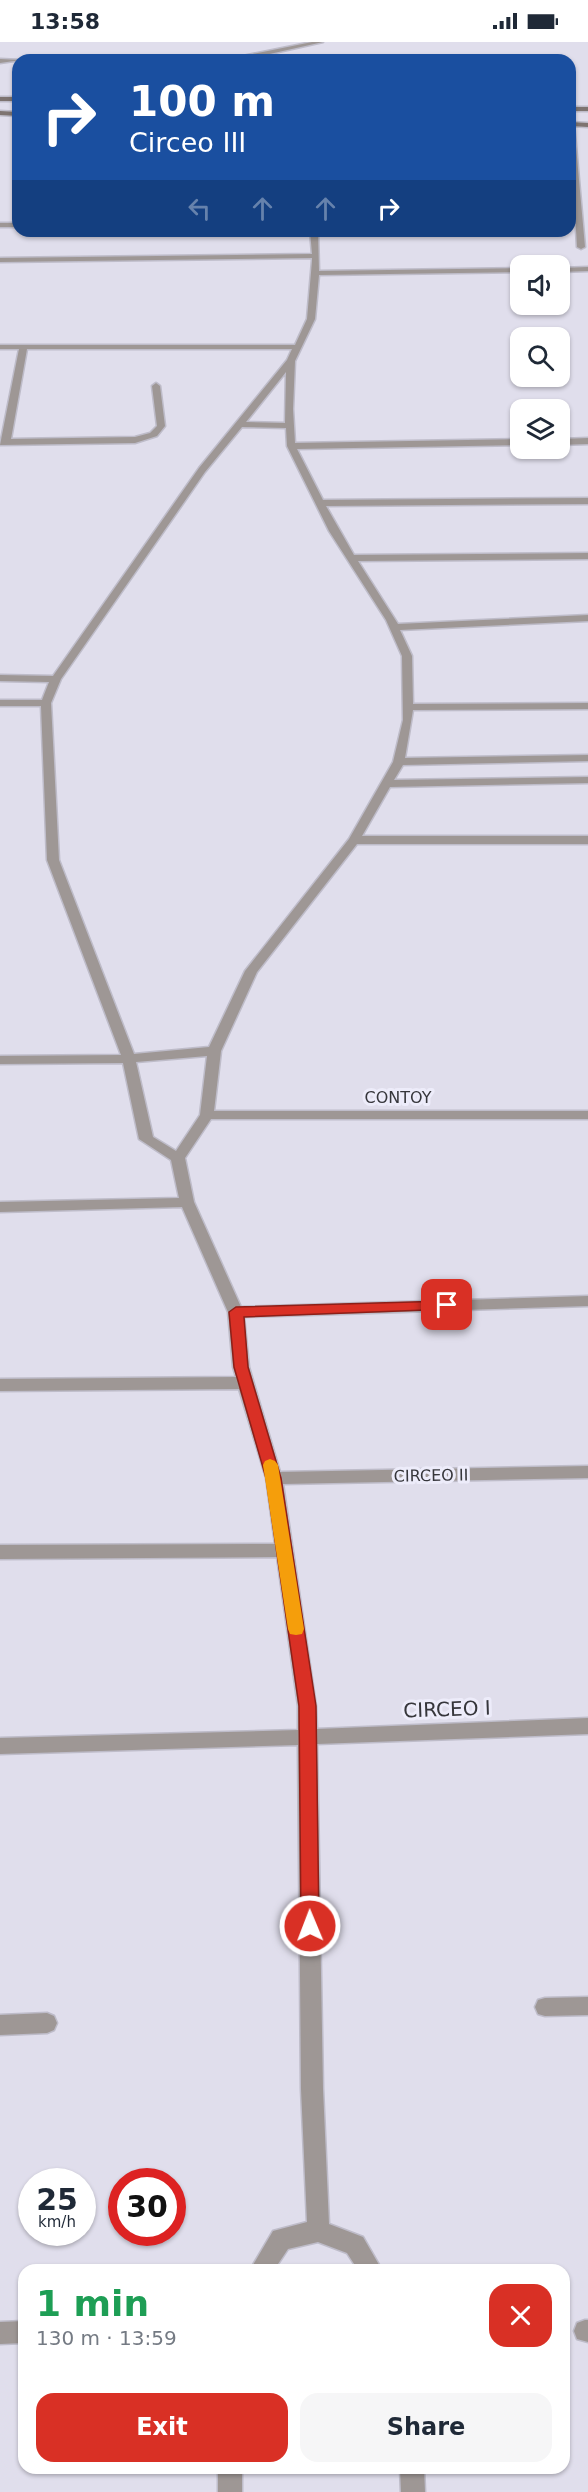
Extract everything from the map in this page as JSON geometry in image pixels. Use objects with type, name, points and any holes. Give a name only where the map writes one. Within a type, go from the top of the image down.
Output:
[{"type":"street","points":[[262,54],[320,42]]},
{"type":"street","points":[[576,191],[581,247]]},
{"type":"street","points":[[178,1158],[146,1139],[129,1059],[53,860],[46,703],[56,679],[202,470],[291,361],[311,319],[316,256],[314,237]]},
{"type":"street","points":[[0,260],[316,256]]},
{"type":"street","points":[[570,270],[588,269]]},
{"type":"street","points":[[315,273],[510,270]]},
{"type":"street","points":[[0,347],[297,347]]},
{"type":"street","points":[[23,348],[3,442],[135,440],[149,437],[160,426],[156,386]]},
{"type":"street","points":[[291,361],[291,446],[351,558],[394,627],[407,656],[408,720],[399,762],[354,840],[251,971],[214,1051],[207,1115],[178,1158],[187,1202],[236,1312],[241,1367],[274,1478],[307,1706],[312,2089],[318,2231]]},
{"type":"street","points":[[240,424],[290,426]]},
{"type":"street","points":[[570,442],[588,441]]},
{"type":"street","points":[[291,446],[510,442]]},
{"type":"street","points":[[320,503],[588,501]]},
{"type":"street","points":[[351,558],[588,556]]},
{"type":"street","points":[[394,627],[588,618]]},
{"type":"street","points":[[0,678],[56,679]]},
{"type":"street","points":[[0,703],[46,703]]},
{"type":"street","points":[[408,707],[588,706]]},
{"type":"street","points":[[399,762],[588,758]]},
{"type":"street","points":[[386,784],[588,780]]},
{"type":"street","points":[[354,840],[588,840]]},
{"type":"street","points":[[0,1060],[129,1059],[214,1051]]},
{"type":"street","name":"CONTOY","points":[[207,1115],[588,1115]]},
{"type":"street","points":[[0,1207],[187,1202]]},
{"type":"street","points":[[236,1312],[588,1301]]},
{"type":"street","points":[[0,1385],[246,1383]]},
{"type":"street","name":"CIRCEO II","points":[[274,1478],[588,1472]]},
{"type":"street","points":[[0,1552],[285,1550]]},
{"type":"street","name":"CIRCEO I","points":[[0,1746],[588,1726]]},
{"type":"street","points":[[545,2007],[588,2006]]},
{"type":"street","points":[[0,2025],[47,2023]]},
{"type":"street","points":[[265,2264],[281,2239],[318,2231],[355,2245],[367,2264]]},
{"type":"street","points":[[0,2333],[18,2332]]},
{"type":"street","points":[[230,2474],[230,2492]]},
{"type":"street","points":[[412,2474],[413,2492]]},
{"type":"slow traffic","points":[[270,1465],[274,1478],[296,1629]]},
{"type":"route","points":[[310,1926],[307,1706],[274,1478],[241,1367],[236,1312],[447,1305]]}]
